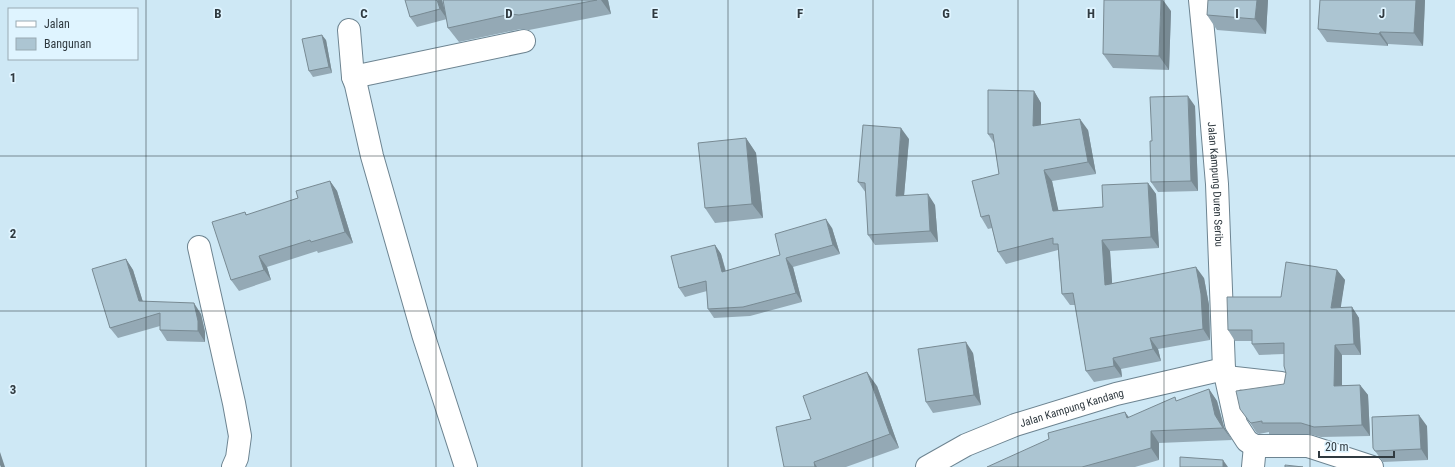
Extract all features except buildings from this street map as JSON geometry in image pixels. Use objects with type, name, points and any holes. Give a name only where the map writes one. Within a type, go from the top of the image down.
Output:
[{"type":"street","name":"Jalan Kampung Duren Seribu","points":[[1200,0],[1217,184],[1225,373],[1236,424],[1247,441],[1254,457]]},
{"type":"street","points":[[349,30],[357,89],[372,156],[421,327],[466,467]]},
{"type":"street","points":[[357,89],[524,41]]},
{"type":"street","points":[[199,247],[230,381],[240,436],[233,467]]},
{"type":"street","name":"Jalan Kampung Kandang","points":[[927,467],[966,445],[1015,425],[1116,394],[1225,373],[1281,382]]},
{"type":"street","points":[[1254,457],[1308,446],[1372,467]]}]
